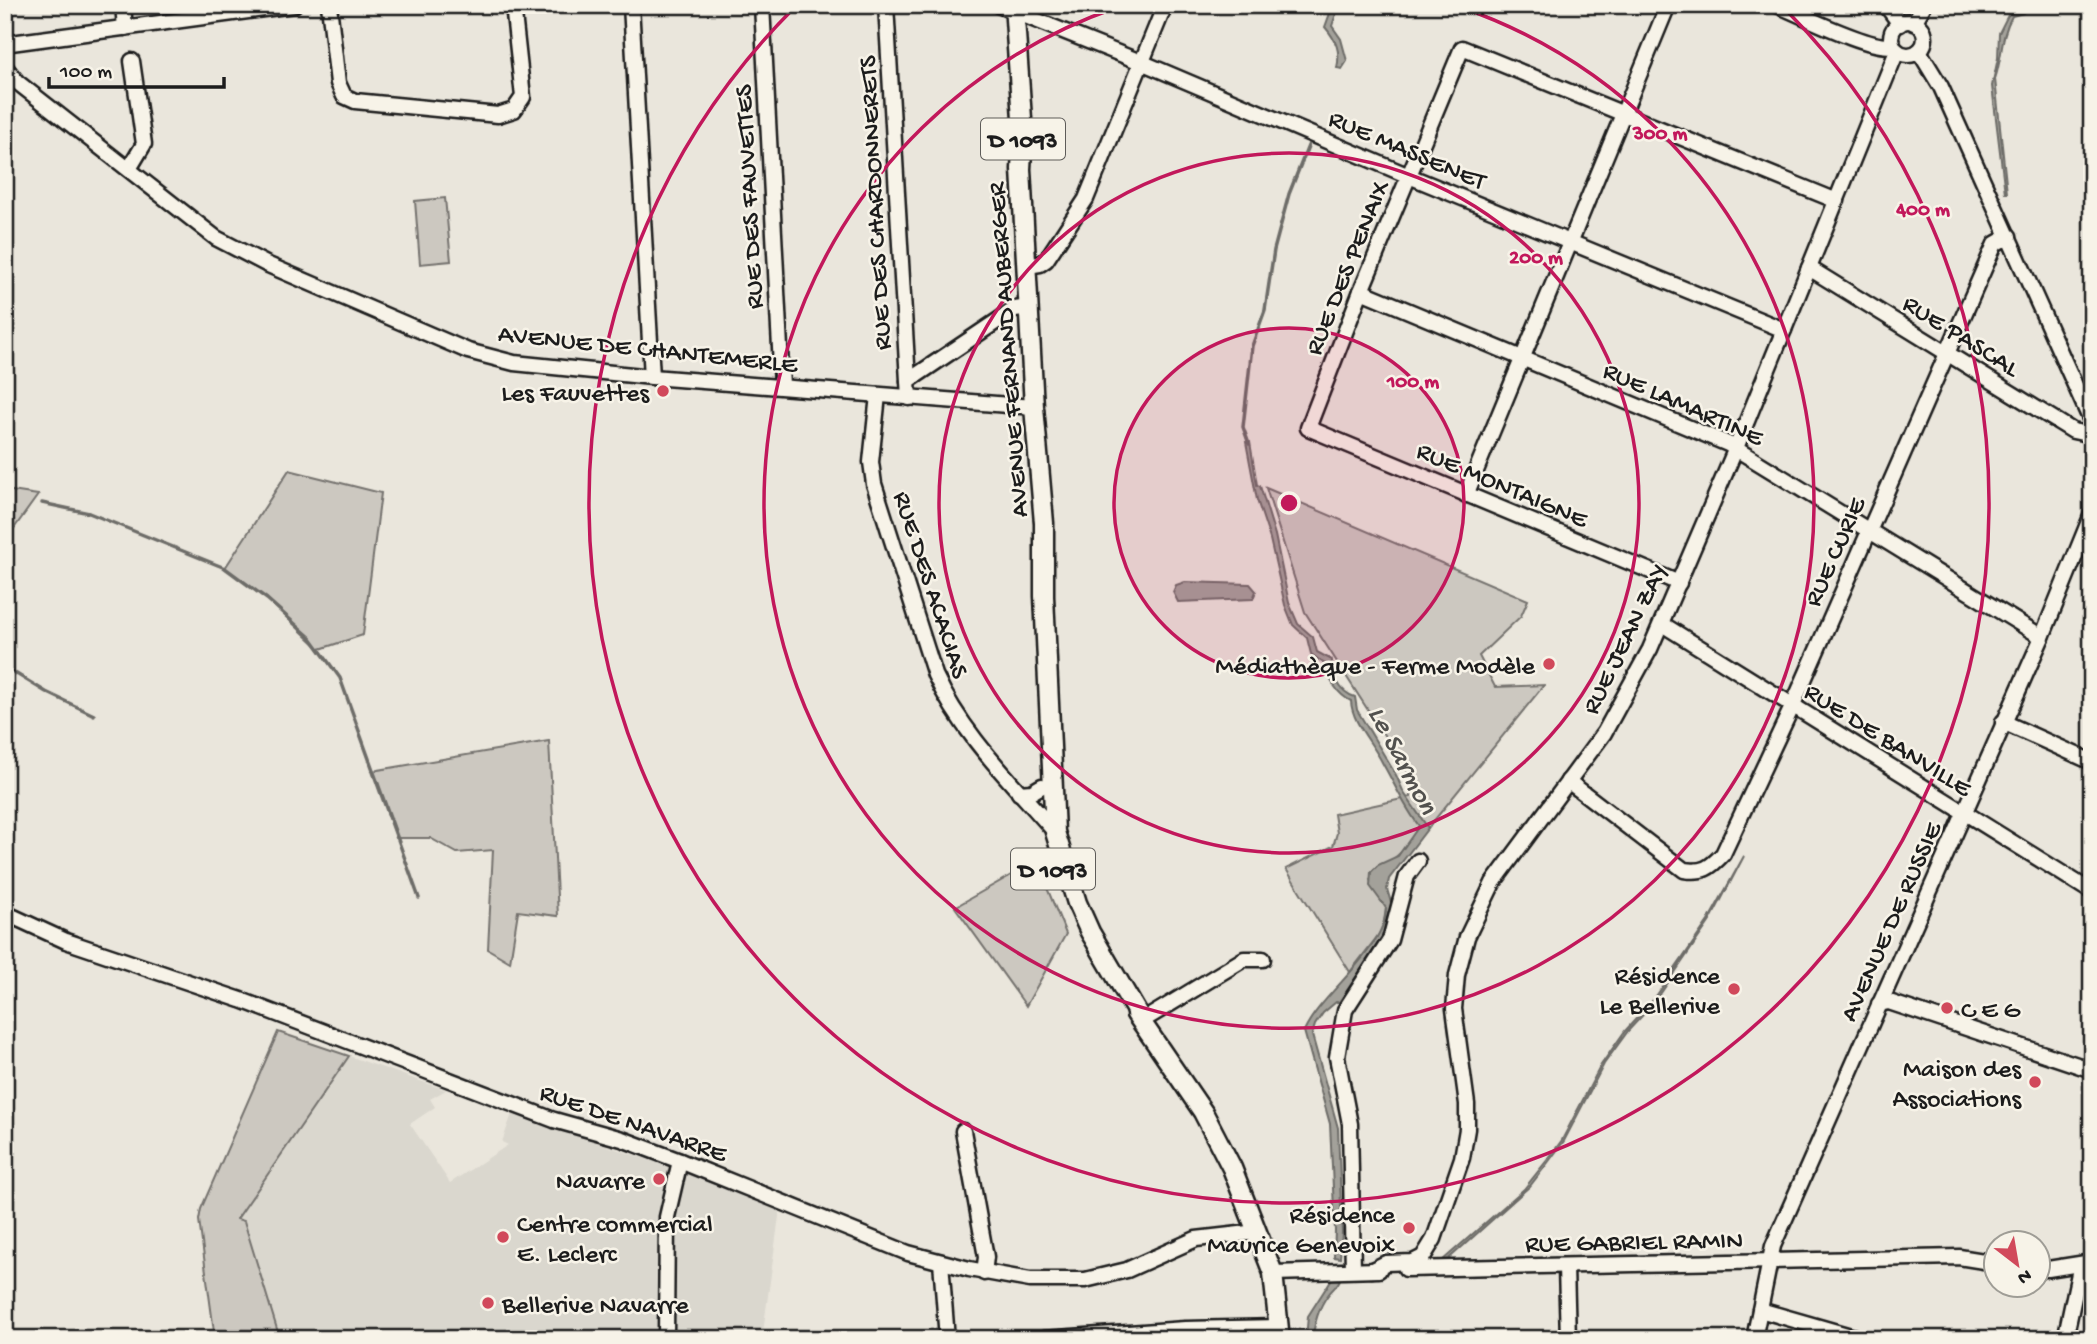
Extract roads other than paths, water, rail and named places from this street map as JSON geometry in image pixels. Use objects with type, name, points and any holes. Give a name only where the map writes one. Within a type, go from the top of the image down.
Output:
[{"type":"main road","name":"AVENUE FERNAND AUBERGER","points":[[1009,7],[1023,133],[1021,169],[1034,407],[1045,544],[1044,596],[1055,832],[1077,903],[1090,932],[1142,1021],[1214,1132],[1257,1232]]},
{"type":"main road","name":"AVENUE FERNAND AUBERGER","points":[[1048,692],[1042,786],[1043,818],[1053,869],[1066,908],[1082,938],[1142,1021]]},
{"type":"main road","name":"D 1093","points":[[1257,1232],[1273,1273],[1279,1333]]},
{"type":"street","points":[[123,5],[125,28]]},
{"type":"street","points":[[5,61],[11,52],[8,40],[125,28],[294,5]]},
{"type":"street","points":[[329,5],[338,83],[344,96],[355,101],[498,115],[514,110],[523,97],[513,5]]},
{"type":"street","points":[[631,5],[652,377]]},
{"type":"street","name":"RUE DES FAUVETTES","points":[[762,5],[782,386]]},
{"type":"street","name":"RUE DES CHARDONNERETS","points":[[886,5],[909,398]]},
{"type":"street","points":[[1027,266],[1040,264],[1045,260],[1086,198],[1166,5]]},
{"type":"street","points":[[1466,495],[1668,5]]},
{"type":"street","points":[[1777,5],[1869,44],[1895,48],[1906,55],[1919,51],[1925,37],[1921,28],[1907,23],[1886,5]]},
{"type":"street","points":[[1895,48],[1893,31],[1907,23],[1924,5]]},
{"type":"street","name":"RUE MASSENET","points":[[1009,7],[1409,176],[1784,330]]},
{"type":"street","name":"RUE DES PENAIX","points":[[1308,428],[1361,290],[1462,48],[1624,112]]},
{"type":"street","name":"RUE JEAN ZAY","points":[[1372,1270],[1387,1263],[1413,1262],[1423,1256],[1434,1239],[1462,1157],[1467,1129],[1454,1009],[1457,975],[1467,937],[1493,883],[1604,733],[1631,687],[1662,624],[1837,201],[1895,48]]},
{"type":"street","points":[[1919,51],[1941,87],[2092,423]]},
{"type":"street","points":[[129,169],[144,144],[132,61]]},
{"type":"street","name":"AVENUE DE CHANTEMERLE","points":[[5,67],[17,82],[226,243],[266,264],[468,351],[514,363],[652,377],[1034,407]]},
{"type":"street","points":[[1624,112],[1837,201]]},
{"type":"street","name":"RUE CURIE","points":[[1568,781],[1684,870],[1698,872],[1713,865],[1723,854],[1792,707],[1995,243],[2009,236]]},
{"type":"street","name":"RUE PASCAL","points":[[1809,268],[2073,431],[2092,435]]},
{"type":"street","name":"RUE LAMARTINE","points":[[1361,290],[1736,448],[2042,637]]},
{"type":"street","points":[[908,381],[1015,309],[1029,307]]},
{"type":"street","name":"RUE DES ACACIAS","points":[[878,395],[871,462],[874,484],[935,676],[947,702],[960,721],[1018,793],[1055,832]]},
{"type":"street","name":"RUE MONTAIGNE","points":[[1308,428],[1679,583]]},
{"type":"street","name":"AVENUE DE RUSSIE","points":[[1754,1339],[1773,1246],[2042,637],[2092,514]]},
{"type":"street","name":"RUE DE BANVILLE","points":[[1662,624],[2092,892]]},
{"type":"street","points":[[2003,722],[2092,762]]},
{"type":"street","points":[[1018,793],[1032,792],[1042,786]]},
{"type":"street","points":[[1353,1270],[1350,1124],[1337,1057],[1345,1010],[1390,940],[1407,876],[1418,861]]},
{"type":"street","name":"RUE DE NAVARRE","points":[[5,913],[66,941],[241,1000],[554,1120],[622,1139],[908,1253],[984,1273],[1050,1281],[1101,1278],[1196,1239],[1257,1232]]},
{"type":"street","points":[[1142,1021],[1244,960],[1263,959]]},
{"type":"street","points":[[1879,1004],[1889,1002],[2092,1070]]},
{"type":"street","points":[[963,1131],[986,1257],[984,1273]]},
{"type":"street","points":[[666,1339],[667,1217],[680,1161]]},
{"type":"street","name":"RUE JEAN ZAY","points":[[1434,1239],[1436,1268]]},
{"type":"street","name":"RUE GABRIEL RAMIN","points":[[1273,1273],[1959,1257],[1982,1261]]},
{"type":"street","points":[[941,1262],[947,1339]]},
{"type":"street","points":[[2052,1267],[2086,1263],[2065,1339]]},
{"type":"street","points":[[1566,1267],[1568,1339]]},
{"type":"street","points":[[1760,1310],[1861,1339]]},
{"type":"street","points":[[1043,1339],[1185,1329],[1279,1333]]},
{"type":"waterway","name":"Le Sarmon","points":[[1249,444],[1243,427],[1252,346],[1265,310],[1274,250],[1289,194],[1310,141]]},
{"type":"waterway","points":[[42,503],[89,513],[225,568],[267,599],[311,638],[340,678],[419,898]]},
{"type":"waterway","points":[[5,667],[46,692],[94,715]]},
{"type":"place","name":"Les Fauvettes","points":[[663,391]]},
{"type":"place","name":"Médiathèque - Ferme Modèle","points":[[1549,664]]},
{"type":"place","name":"Résidence Le Bellerive","points":[[1734,989]]},
{"type":"place","name":"C E G","points":[[1947,1008]]},
{"type":"place","name":"Maison des Associations","points":[[2035,1082]]},
{"type":"place","name":"Navarre","points":[[659,1179]]},
{"type":"place","name":"Résidence Maurice Genevoix","points":[[1409,1228]]},
{"type":"place","name":"Centre commercial E. Leclerc","points":[[503,1237]]},
{"type":"place","name":"Bellerive Navarre","points":[[488,1303]]}]
